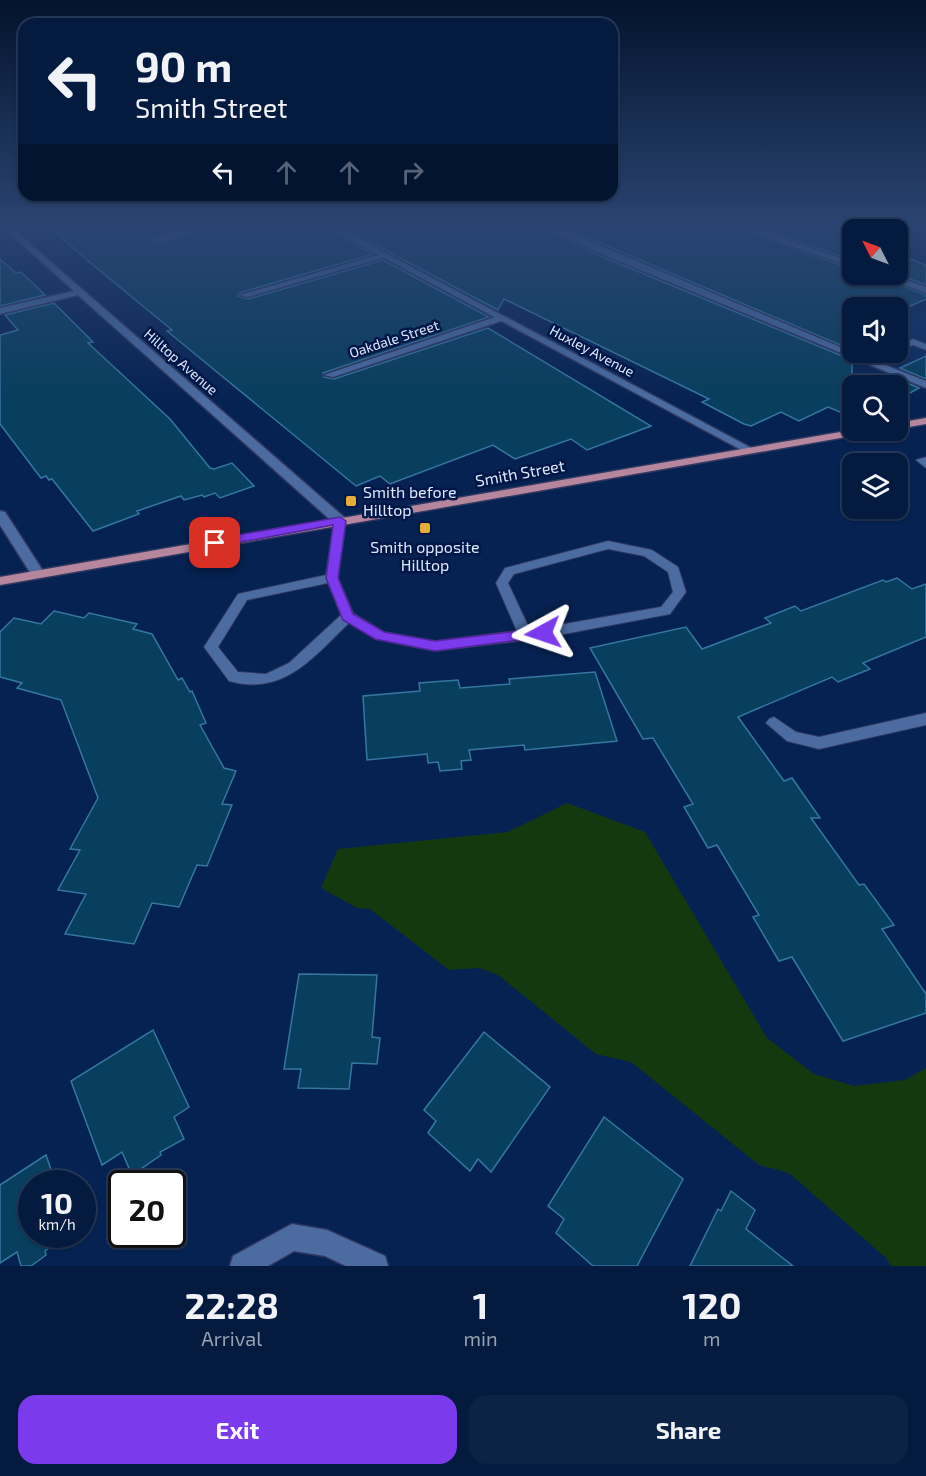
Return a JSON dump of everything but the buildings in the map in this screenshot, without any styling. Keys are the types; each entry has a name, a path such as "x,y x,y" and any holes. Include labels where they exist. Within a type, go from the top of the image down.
{"main road":[{"path":"908,424 926,421"},
{"name":"Smith Street","path":"0,581 842,435"}],"street":[{"name":"Hilltop Avenue","path":"70,283 340,521"},
{"path":"244,295 287,283"},
{"name":"Huxley Avenue","path":"436,283 751,451"},
{"path":"680,283 842,350"},
{"path":"908,284 926,290"},
{"path":"0,311 80,292"},
{"name":"Oakdale Street","path":"329,375 501,318"},
{"path":"874,363 926,385"},
{"path":"0,515 38,574"},
{"path":"243,1266 292,1237 327,1243 375,1266"}],"lane":[{"path":"908,344 913,342 926,347"},
{"path":"926,460 921,460 926,465"},
{"path":"340,521 332,578 348,616 380,636 435,646 525,634 665,611 680,592 674,570 648,553 608,545 509,571 502,583 525,634"},
{"path":"332,578 243,597 211,646 234,677 268,679 294,667 348,616"},
{"path":"774,723 792,737 819,743 926,719"}],"shaded area":[{"path":"926,311 926,382 878,363 908,363 908,314"}],"green space":[{"path":"567,803 645,832 767,1038 814,1074 854,1086 905,1080 926,1068 926,1266 891,1266 886,1258 789,1173 759,1165 631,1062 596,1054 498,975 479,968 449,970 370,909 357,908 321,888 338,849 508,832"}],"place":[{"name":"Smith before Hilltop","path":"351,501"},
{"name":"Smith opposite Hilltop","path":"425,528"}],"route":[{"path":"215,543 340,521 332,578 348,616 380,636 435,646 543,633"}]}
